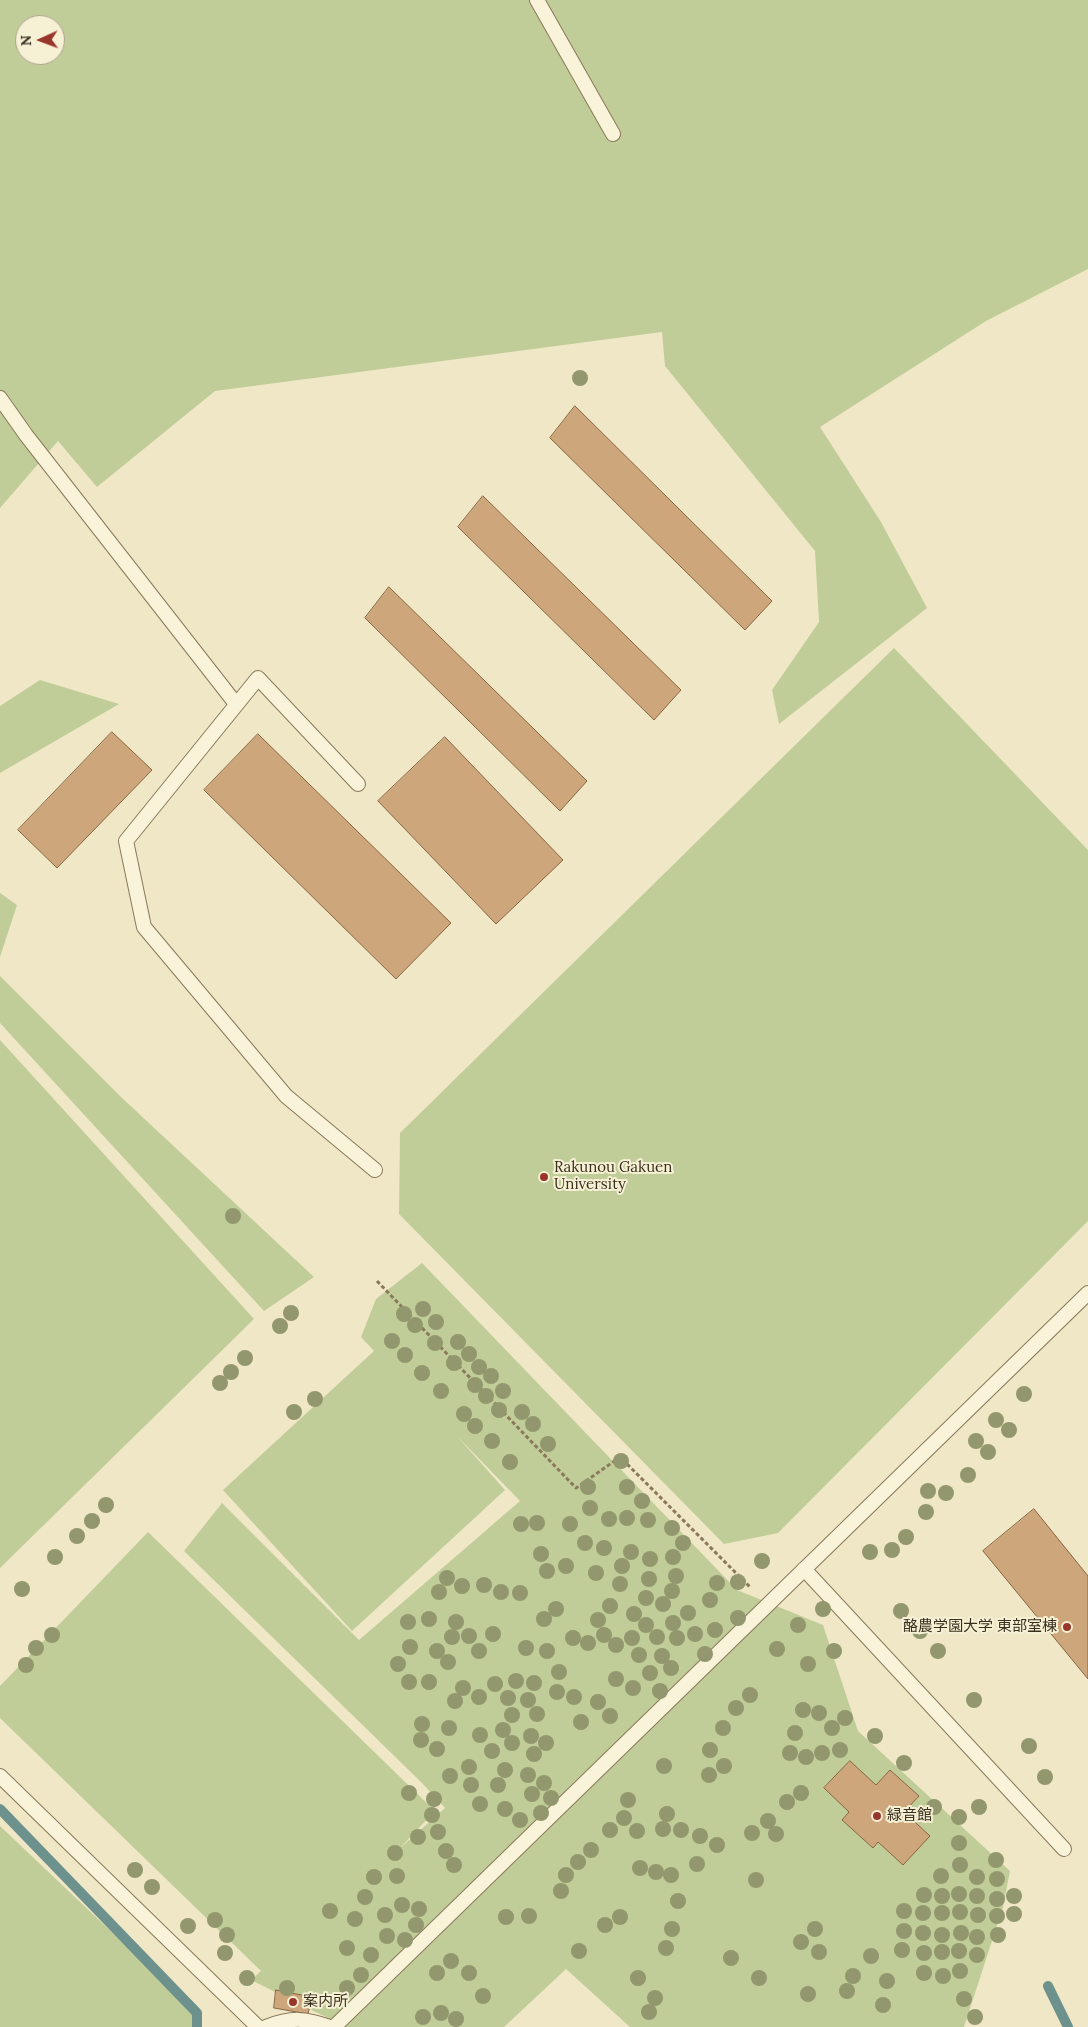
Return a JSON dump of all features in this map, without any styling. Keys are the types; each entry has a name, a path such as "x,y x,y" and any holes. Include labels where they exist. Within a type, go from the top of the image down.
{"lane":[{"path":"537,0 613,134"},
{"path":"0,398 26,435 236,704"},
{"path":"358,784 258,678 126,841 144,927 286,1096 375,1170"},
{"path":"334,2027 1088,1293"},
{"path":"804,1569 1064,1849"},
{"path":"0,1776 258,2027"},
{"path":"266,2027 284,2020 309,2020 330,2027"}],"path":[{"path":"377,1281 576,1488 620,1457 768,1605"}],"green space":[{"path":"0,0 1088,0 1088,269 986,321 820,427 881,522 927,608 779,724 772,690 819,622 815,551 665,366 662,332 215,391 97,487 58,441 0,508"},
{"path":"894,648 1088,850 1088,1221 778,1533 724,1544 399,1214 400,1133"},
{"path":"40,680 119,704 0,773 0,706"},
{"path":"0,893 17,905 0,957"},
{"path":"0,976 121,1097 314,1277 264,1311 0,1023"},
{"path":"0,1040 254,1319 0,1568"},
{"path":"422,1263 737,1590 823,1625 858,1731 1010,1871 1003,1907 964,2027 630,2027 566,1969 504,2027 346,2027 251,1980 261,1971 0,1718 0,1686 148,1532 435,1811 399,1849 445,1808 421,1782 184,1551 222,1503 359,1640 520,1501 456,1435 505,1490 352,1631 223,1490 374,1351 361,1337 376,1299"},
{"path":"0,1826 197,2013 196,2027 0,2027"}],"building":[{"path":"575,406 772,601 745,630 550,438"},
{"path":"483,496 681,690 654,720 458,527"},
{"path":"389,587 587,781 560,811 365,618"},
{"path":"112,732 152,770 57,868 18,830"},
{"path":"258,734 451,923 396,979 204,790"},
{"path":"445,737 563,860 496,924 378,801"},
{"name":"酪農学園大学 東部室棟","path":"1034,1509 1088,1576 1088,1679 983,1551"},
{"name":"緑音館","path":"850,1761 876,1785 890,1770 919,1796 904,1812 930,1836 903,1865 878,1842 873,1848 842,1820 849,1812 824,1788"},
{"name":"案内所","path":"276,1990 312,1997 308,2014 274,2008"}],"waterway":[{"path":"0,1809 197,2013 197,2027"},
{"path":"1048,1986 1068,2027"}],"place":[{"name":"Rakunou Gakuen University","path":"544,1177"},
{"name":"酪農学園大学 東部室棟","path":"1067,1627"},
{"name":"緑音館","path":"877,1816"},
{"name":"案内所","path":"293,2002"}]}
